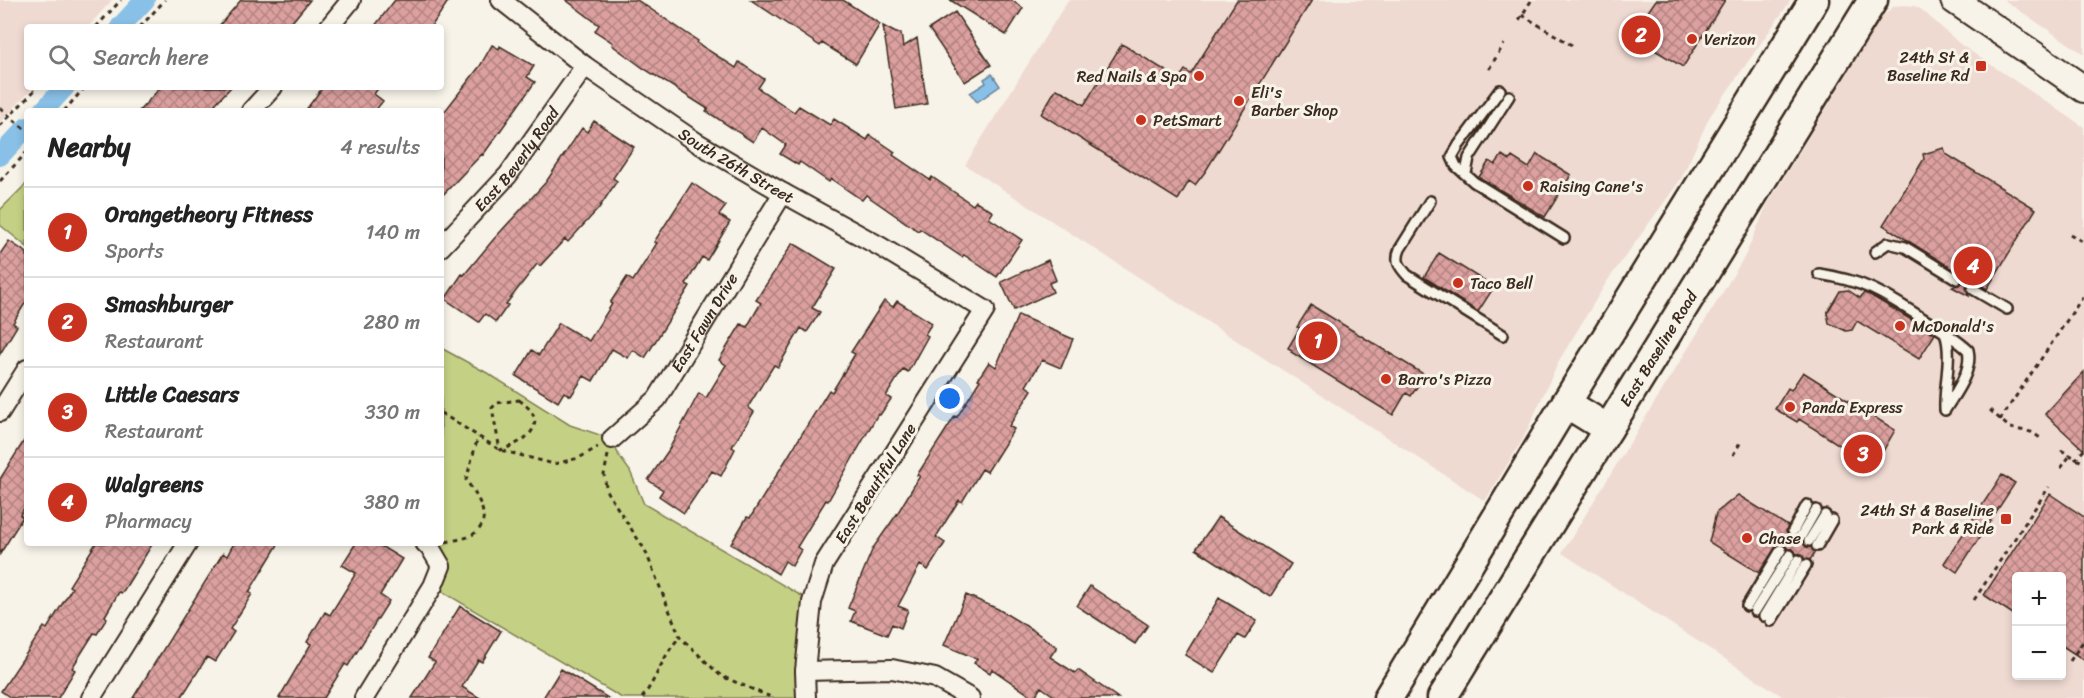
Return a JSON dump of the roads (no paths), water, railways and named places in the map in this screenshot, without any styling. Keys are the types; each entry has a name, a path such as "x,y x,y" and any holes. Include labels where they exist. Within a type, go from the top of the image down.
{"main road":[{"path":"1388,698 1814,0"},
{"name":"East Baseline Road","path":"1442,698 1873,0"},
{"path":"1954,0 2084,89"},
{"path":"1566,404 1608,429"}],"street":[{"path":"331,24 351,0"},
{"name":"South 26th Street","path":"501,0 585,66 696,142 783,194 882,248 985,310"},
{"name":"East Beverly Road","path":"444,244 508,175 585,66"},
{"path":"254,108 270,90"},
{"name":"East Fawn Drive","path":"612,439 657,399 783,194"},
{"name":"East Beautiful Lane","path":"806,698 805,671 812,602 824,564 985,310"},
{"path":"0,412 24,374"},
{"path":"91,698 186,546"},
{"path":"364,698 433,585 441,566 428,546"},
{"path":"805,671 892,669 935,678 970,698"}],"lane":[{"path":"1500,90 1459,145 1452,157 1455,166 1490,192 1564,238"},
{"path":"1466,173 1469,158 1509,96"},
{"path":"1430,201 1400,249 1397,256 1398,264 1407,275 1503,335"},
{"path":"1875,252 1888,243 1905,248 1957,279"},
{"path":"1819,274 1844,278 1877,289 1945,332 1960,342 1968,350 1968,367 1945,410 1944,389 1949,344 1945,332"},
{"path":"1973,289 2007,309"},
{"path":"1820,513 1805,539 1820,513"},
{"path":"1794,557 1759,614 1794,557"}],"water":[{"path":"992,74 1000,86 977,102 970,93 986,83 984,79"}],"waterway":[{"path":"123,24 145,0"},
{"path":"46,108 62,90"},
{"path":"0,156 24,130"}],"place":[{"name":"Smashburger","path":"1641,35"},
{"name":"Verizon","path":"1692,39"},
{"name":"24th St & Baseline Rd","path":"1981,66"},
{"name":"Red Nails & Spa","path":"1199,76"},
{"name":"Eli's Barber Shop","path":"1239,101"},
{"name":"PetSmart","path":"1141,120"},
{"name":"Raising Cane's","path":"1528,186"},
{"name":"Walgreens","path":"1973,266"},
{"name":"Taco Bell","path":"1458,283"},
{"name":"McDonald's","path":"1900,326"},
{"name":"Orangetheory Fitness","path":"1318,341"},
{"name":"Barro's Pizza","path":"1386,379"},
{"name":"Panda Express","path":"1790,407"},
{"name":"Little Caesars","path":"1863,454"},
{"name":"24th St & Baseline Park & Ride","path":"2006,519"},
{"name":"Chase","path":"1747,538"}]}
